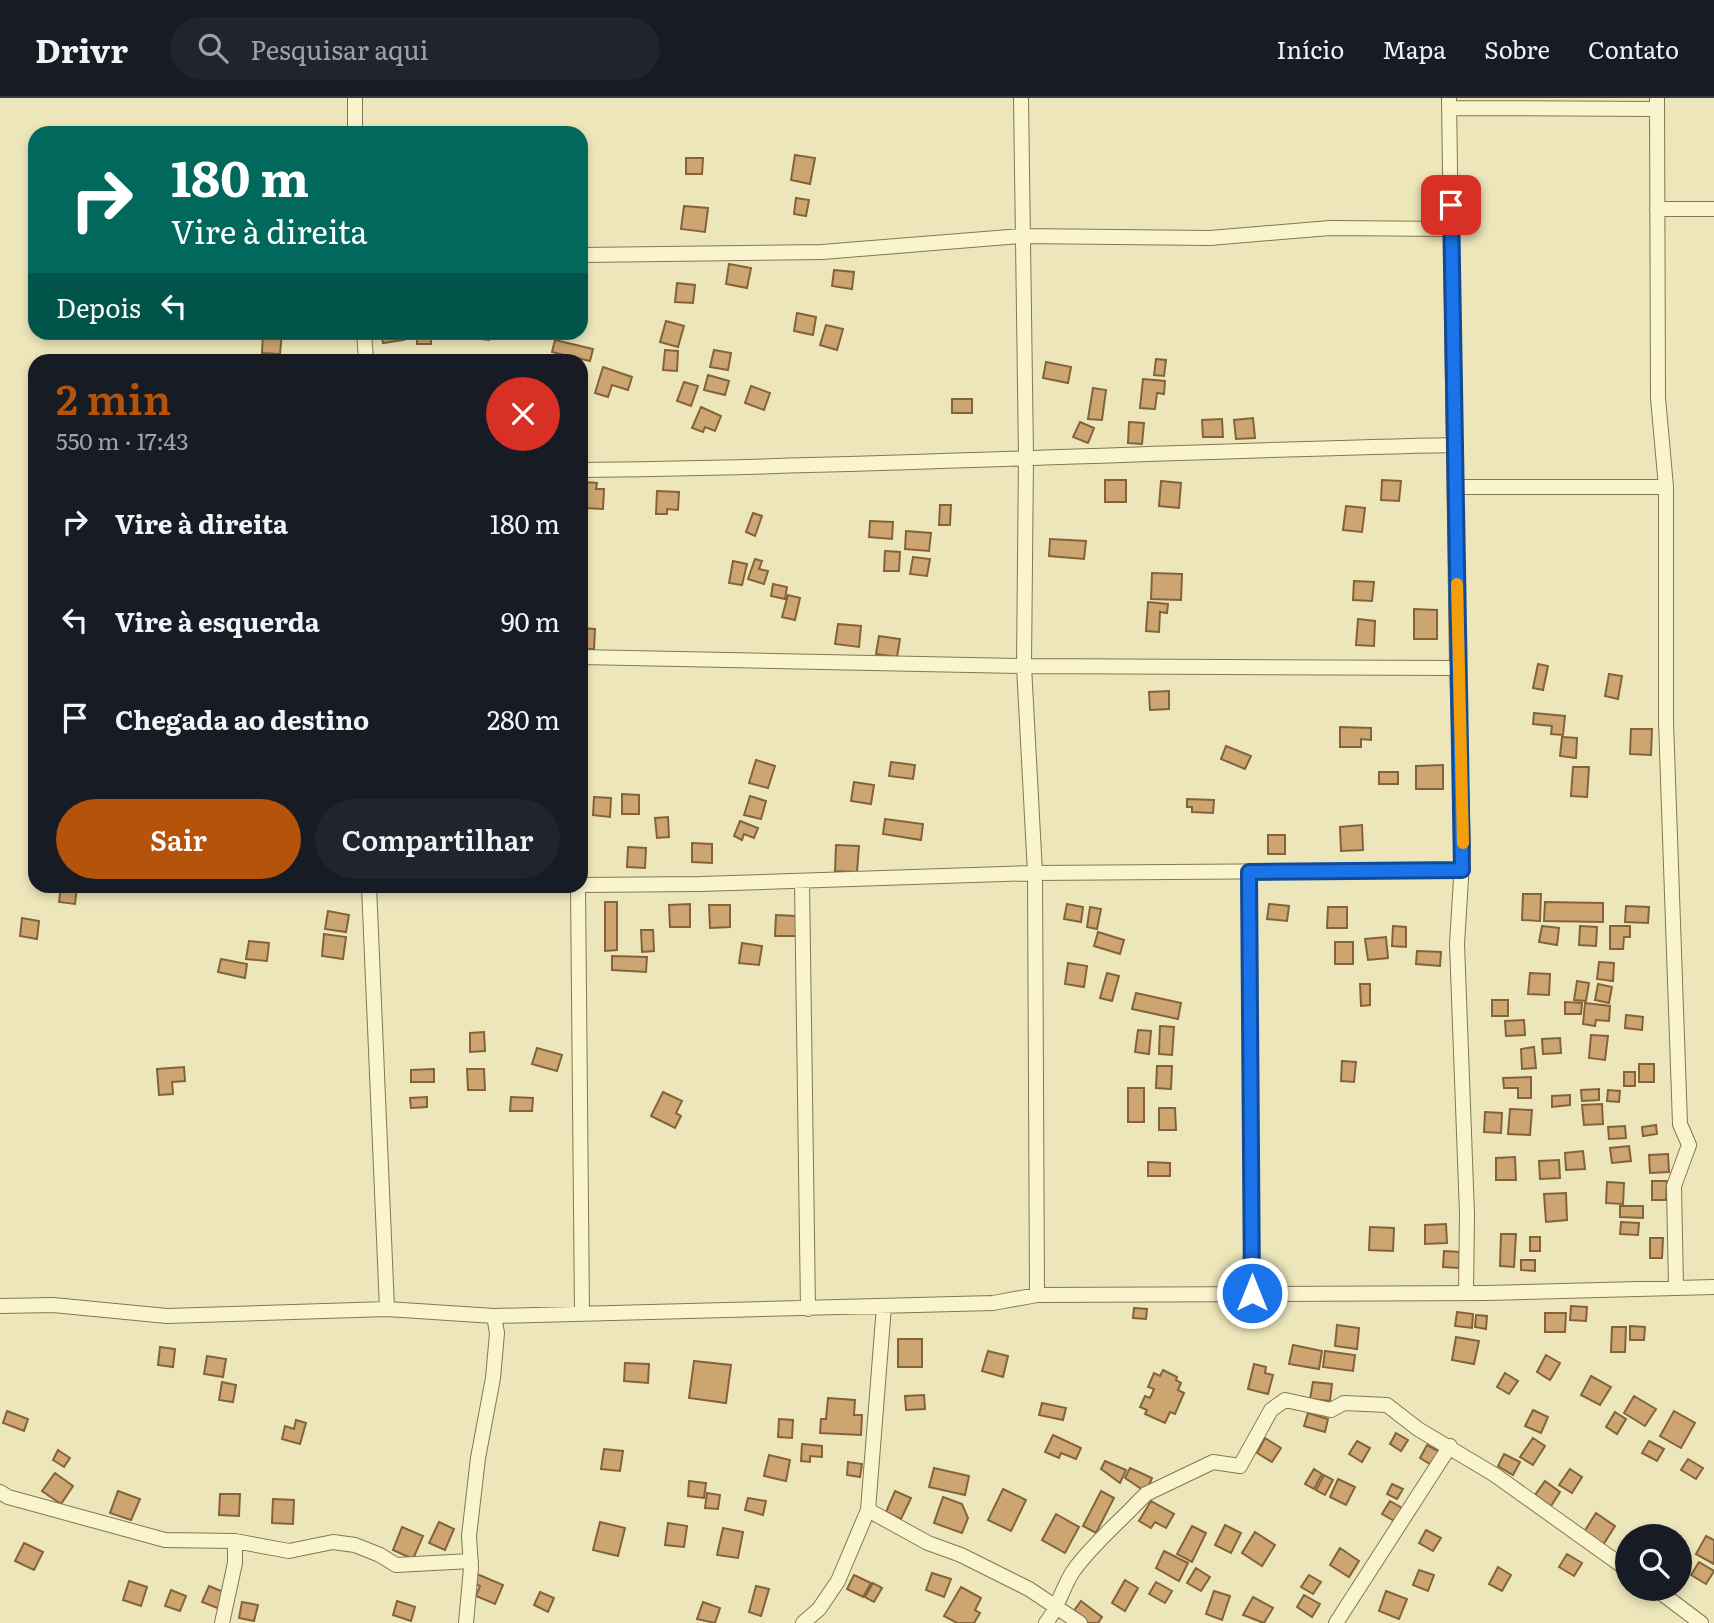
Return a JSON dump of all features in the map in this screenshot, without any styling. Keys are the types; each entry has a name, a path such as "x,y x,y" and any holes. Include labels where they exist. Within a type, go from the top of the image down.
{"street":[{"path":"355,98 355,126"},
{"path":"1021,98 1026,456 1024,666 1035,873 1037,1295"},
{"path":"1466,1293 1467,1190 1457,944 1462,870 1449,103 1657,103 1658,398 1665,487 1666,722 1680,1124 1689,1145 1674,1185 1676,1286"},
{"path":"1657,209 1714,209"},
{"path":"588,255 822,252 1022,236 1210,238 1330,228 1451,229"},
{"path":"588,470 712,469 1026,456 1455,445"},
{"path":"1456,487 1665,487"},
{"path":"588,657 1024,666 1457,668"},
{"path":"588,885 1035,873 1462,870"},
{"path":"1249,872 1252,1293"},
{"path":"802,881 808,1309"},
{"path":"369,893 387,1309"},
{"path":"580,893 582,1314"},
{"path":"0,1306 53,1306 167,1316 387,1309 494,1316 993,1303 1037,1295 1466,1293 1714,1287"},
{"path":"803,1623 819,1609 838,1581 868,1510 884,1306"},
{"path":"466,1623 471,1561 468,1536 478,1458 494,1378 497,1333 494,1316"},
{"path":"1046,1623 1057,1609 1071,1574 1146,1494 1213,1462 1240,1465 1272,1410 1285,1400 1331,1410 1344,1403 1387,1405 1418,1429 1450,1446 1615,1561"},
{"path":"1336,1623 1450,1446"},
{"path":"0,1492 8,1497 165,1540 235,1541 289,1551 333,1542 355,1545 396,1565 471,1561"},
{"path":"868,1510 928,1543 1029,1589 1080,1623"},
{"path":"222,1623 235,1563 235,1541"},
{"path":"1672,1601 1701,1623"}],"building":[{"path":"795,155 815,158 810,184 791,180"},
{"path":"686,158 703,158 702,174 686,174"},
{"path":"796,198 809,200 806,216 794,214"},
{"path":"684,206 708,208 705,232 681,229"},
{"path":"729,264 751,268 747,288 726,284"},
{"path":"834,270 854,272 852,289 832,286"},
{"path":"677,283 695,285 693,303 675,302"},
{"path":"797,313 816,317 813,335 794,331"},
{"path":"666,321 684,326 678,347 660,342"},
{"path":"826,325 843,329 837,350 820,345"},
{"path":"263,340 281,340 280,354 262,353"},
{"path":"382,340 404,340 383,343"},
{"path":"417,340 431,340 431,344 417,344"},
{"path":"555,340 593,349 590,361 588,354 552,352"},
{"path":"665,350 678,351 677,371 663,370"},
{"path":"714,350 731,353 728,370 710,367"},
{"path":"1156,359 1166,360 1164,376 1154,375"},
{"path":"1046,362 1071,367 1068,383 1043,378"},
{"path":"603,367 632,377 628,390 612,385 608,397 595,393"},
{"path":"708,375 729,381 725,395 704,390"},
{"path":"1143,379 1165,381 1164,394 1157,393 1155,409 1140,408"},
{"path":"684,382 698,386 691,406 677,401"},
{"path":"751,386 770,393 764,410 745,403"},
{"path":"1093,388 1106,390 1102,420 1088,419"},
{"path":"952,399 972,399 972,413 952,413"},
{"path":"701,407 721,416 715,431 705,427 703,432 692,428"},
{"path":"1253,418 1255,438 1236,439 1234,420"},
{"path":"1222,419 1223,437 1203,437 1202,420"},
{"path":"1080,422 1094,428 1088,443 1073,437"},
{"path":"1129,422 1144,423 1142,444 1128,443"},
{"path":"1105,480 1126,480 1126,502 1105,502"},
{"path":"1382,480 1401,481 1399,501 1381,500"},
{"path":"1161,481 1181,483 1179,508 1159,506"},
{"path":"588,482 597,483 596,489 604,489 603,509 588,508"},
{"path":"657,491 679,492 678,510 667,509 667,514 656,514"},
{"path":"940,505 951,505 950,525 939,525"},
{"path":"1346,506 1365,508 1362,532 1343,530"},
{"path":"753,513 762,516 755,536 746,532"},
{"path":"870,521 893,522 892,539 869,537"},
{"path":"906,531 931,533 929,551 905,549"},
{"path":"1050,539 1086,541 1084,559 1049,556"},
{"path":"885,551 900,552 899,571 884,571"},
{"path":"913,557 930,559 927,576 910,574"},
{"path":"755,559 762,561 759,569 768,571 764,584 748,579"},
{"path":"733,561 747,564 742,585 729,583"},
{"path":"1152,573 1182,574 1181,600 1151,599"},
{"path":"1354,581 1374,582 1372,601 1353,600"},
{"path":"773,584 787,587 785,599 771,596"},
{"path":"788,595 800,598 795,620 782,617"},
{"path":"1148,602 1168,604 1167,613 1160,612 1159,632 1146,631"},
{"path":"1414,609 1437,610 1437,639 1414,639"},
{"path":"1358,619 1375,621 1374,646 1356,645"},
{"path":"838,624 861,626 859,647 835,644"},
{"path":"588,628 595,629 594,649 588,649"},
{"path":"879,636 900,639 897,657 876,654"},
{"path":"1538,664 1548,666 1543,690 1533,688"},
{"path":"1609,674 1622,676 1618,699 1605,696"},
{"path":"1169,691 1169,709 1150,710 1149,692"},
{"path":"1534,713 1565,716 1563,735 1551,734 1552,726 1533,724"},
{"path":"1340,727 1371,728 1371,740 1361,739 1361,747 1340,747"},
{"path":"1631,729 1652,729 1651,755 1630,754"},
{"path":"1562,737 1577,738 1576,758 1560,756"},
{"path":"1226,746 1251,756 1245,769 1221,759"},
{"path":"756,760 775,766 768,788 749,783"},
{"path":"891,762 915,765 913,779 889,776"},
{"path":"1443,765 1443,789 1416,789 1416,766"},
{"path":"1573,767 1589,767 1587,797 1571,796"},
{"path":"1379,772 1398,772 1398,784 1379,784"},
{"path":"854,782 874,785 871,804 851,801"},
{"path":"622,794 639,795 639,814 622,814"},
{"path":"750,796 766,801 761,819 744,815"},
{"path":"594,797 611,798 610,817 593,815"},
{"path":"1187,799 1214,800 1213,813 1192,812 1192,807 1187,807"},
{"path":"668,817 669,837 657,838 655,818"},
{"path":"885,819 923,824 921,840 883,834"},
{"path":"740,821 758,828 754,838 744,834 742,840 734,836"},
{"path":"1362,825 1363,850 1341,851 1340,827"},
{"path":"1268,835 1285,835 1285,854 1268,854"},
{"path":"692,843 712,844 712,863 692,862"},
{"path":"836,845 859,846 857,872 835,871"},
{"path":"628,847 646,848 645,868 627,867"},
{"path":"60,893 76,893 75,904 59,902"},
{"path":"1523,894 1541,894 1540,921 1522,920"},
{"path":"605,902 617,902 617,950 605,951"},
{"path":"1545,902 1603,903 1603,922 1544,921"},
{"path":"690,904 690,927 670,927 669,905"},
{"path":"1067,904 1083,907 1081,922 1064,919"},
{"path":"1269,904 1289,906 1287,921 1267,919"},
{"path":"709,905 730,905 730,927 710,928"},
{"path":"1626,906 1649,907 1648,923 1625,922"},
{"path":"1090,907 1101,909 1097,929 1087,927"},
{"path":"1328,907 1347,907 1347,928 1327,928"},
{"path":"328,911 349,915 346,932 325,929"},
{"path":"776,915 796,916 796,936 775,936"},
{"path":"22,918 39,921 37,939 20,936"},
{"path":"1393,926 1406,927 1406,947 1392,946"},
{"path":"1542,926 1559,928 1557,945 1539,942"},
{"path":"1580,926 1597,927 1596,946 1579,945"},
{"path":"1610,926 1630,926 1630,937 1624,937 1623,949 1610,949"},
{"path":"641,930 653,930 654,951 642,952"},
{"path":"1098,932 1124,940 1120,954 1094,946"},
{"path":"324,934 346,937 343,959 322,956"},
{"path":"1386,937 1388,958 1368,960 1365,939"},
{"path":"249,941 269,943 267,961 246,959"},
{"path":"1335,942 1353,942 1353,964 1335,964"},
{"path":"742,943 762,946 759,965 739,963"},
{"path":"1417,951 1441,952 1440,966 1416,964"},
{"path":"612,956 647,957 646,972 612,970"},
{"path":"221,959 247,964 245,978 218,972"},
{"path":"1599,962 1614,963 1613,981 1597,979"},
{"path":"1068,963 1087,966 1084,987 1065,984"},
{"path":"1107,973 1119,976 1112,1001 1100,998"},
{"path":"1530,973 1550,974 1549,995 1528,994"},
{"path":"1577,981 1589,983 1586,1001 1574,1000"},
{"path":"1360,984 1370,984 1370,1005 1361,1006"},
{"path":"1598,984 1612,987 1609,1003 1595,1000"},
{"path":"1136,993 1181,1003 1178,1019 1132,1009"},
{"path":"1492,1000 1508,1000 1508,1016 1492,1016"},
{"path":"1565,1002 1582,1003 1581,1014 1565,1014"},
{"path":"1585,1003 1610,1006 1609,1021 1596,1020 1595,1026 1583,1024"},
{"path":"1626,1015 1643,1017 1642,1030 1625,1028"},
{"path":"1524,1020 1525,1035 1506,1036 1505,1021"},
{"path":"1160,1026 1174,1027 1172,1055 1159,1054"},
{"path":"1138,1030 1151,1031 1149,1054 1135,1052"},
{"path":"484,1032 485,1051 470,1052 470,1033"},
{"path":"1591,1035 1608,1036 1605,1060 1589,1058"},
{"path":"1560,1038 1561,1053 1543,1054 1542,1039"},
{"path":"1534,1047 1536,1068 1522,1069 1521,1049"},
{"path":"537,1048 562,1055 557,1071 532,1064"},
{"path":"1342,1061 1356,1062 1354,1082 1341,1081"},
{"path":"1639,1064 1654,1064 1654,1082 1639,1082"},
{"path":"1157,1066 1172,1066 1171,1089 1156,1088"},
{"path":"184,1067 185,1081 172,1082 173,1094 159,1095 157,1069"},
{"path":"434,1069 434,1082 411,1082 411,1070"},
{"path":"467,1069 484,1069 485,1090 468,1090"},
{"path":"1624,1072 1635,1072 1635,1086 1624,1086"},
{"path":"1531,1077 1531,1098 1518,1098 1518,1088 1504,1088 1503,1078"},
{"path":"1128,1088 1144,1088 1144,1122 1128,1122"},
{"path":"1599,1089 1599,1100 1582,1101 1581,1090"},
{"path":"1608,1090 1620,1091 1619,1102 1607,1101"},
{"path":"663,1092 682,1101 676,1113 681,1116 675,1128 651,1116"},
{"path":"1570,1095 1570,1105 1552,1107 1552,1096"},
{"path":"427,1097 427,1107 411,1108 410,1098"},
{"path":"511,1097 533,1098 532,1111 510,1111"},
{"path":"1602,1104 1603,1124 1584,1125 1582,1105"},
{"path":"1159,1108 1175,1108 1176,1130 1159,1130"},
{"path":"1510,1109 1532,1110 1530,1135 1508,1134"},
{"path":"1485,1112 1502,1113 1501,1133 1484,1132"},
{"path":"1656,1125 1657,1134 1643,1136 1642,1127"},
{"path":"1625,1126 1626,1138 1609,1139 1608,1127"},
{"path":"1629,1146 1631,1161 1612,1163 1610,1148"},
{"path":"1583,1151 1585,1169 1566,1170 1565,1153"},
{"path":"1668,1154 1669,1172 1650,1173 1649,1155"},
{"path":"1515,1157 1516,1180 1496,1180 1496,1158"},
{"path":"1559,1160 1560,1178 1540,1179 1539,1161"},
{"path":"1148,1162 1170,1163 1170,1176 1148,1176"},
{"path":"1652,1181 1667,1181 1666,1200 1652,1200"},
{"path":"1607,1182 1624,1183 1623,1204 1606,1203"},
{"path":"1566,1193 1567,1220 1546,1222 1544,1194"},
{"path":"1620,1206 1643,1206 1643,1218 1620,1217"},
{"path":"1621,1222 1639,1223 1638,1235 1620,1234"},
{"path":"1446,1224 1447,1243 1425,1244 1425,1225"},
{"path":"1370,1227 1394,1228 1393,1251 1369,1250"},
{"path":"1501,1234 1516,1234 1514,1267 1500,1266"},
{"path":"1530,1237 1540,1237 1540,1251 1530,1251"},
{"path":"1650,1238 1663,1238 1662,1258 1650,1258"},
{"path":"1444,1251 1460,1252 1459,1268 1443,1267"},
{"path":"1521,1260 1535,1260 1535,1271 1521,1270"},
{"path":"1571,1306 1587,1307 1586,1321 1570,1320"},
{"path":"1134,1308 1147,1309 1146,1319 1133,1318"},
{"path":"1457,1312 1473,1314 1472,1328 1455,1326"},
{"path":"1545,1313 1566,1313 1565,1332 1545,1332"},
{"path":"1476,1315 1487,1316 1486,1329 1475,1327"},
{"path":"1337,1325 1359,1328 1357,1349 1335,1346"},
{"path":"1630,1326 1645,1327 1644,1340 1630,1340"},
{"path":"1612,1327 1626,1327 1625,1352 1611,1352"},
{"path":"1456,1337 1479,1341 1474,1364 1452,1360"},
{"path":"898,1339 922,1339 922,1367 898,1367"},
{"path":"1293,1345 1322,1351 1319,1369 1289,1364"},
{"path":"160,1347 175,1349 173,1367 158,1365"},
{"path":"988,1351 1008,1356 1003,1377 982,1371"},
{"path":"1325,1351 1355,1355 1353,1371 1323,1367"},
{"path":"1546,1355 1560,1363 1550,1380 1537,1372"},
{"path":"207,1356 226,1359 223,1377 204,1374"},
{"path":"694,1361 731,1365 726,1403 689,1398"},
{"path":"625,1363 649,1364 648,1383 624,1381"},
{"path":"1254,1364 1266,1367 1265,1373 1273,1375 1268,1394 1248,1389"},
{"path":"1163,1370 1177,1377 1176,1380 1181,1383 1178,1390 1184,1393 1175,1414 1170,1412 1165,1423 1145,1414 1147,1410 1140,1407 1145,1396 1150,1398 1154,1389 1148,1387 1154,1373 1160,1376"},
{"path":"1505,1373 1518,1381 1509,1394 1497,1387"},
{"path":"1591,1376 1611,1387 1600,1405 1581,1395"},
{"path":"222,1382 236,1385 233,1402 219,1400"},
{"path":"1313,1382 1332,1384 1330,1401 1310,1399"},
{"path":"924,1395 925,1409 906,1410 905,1396"},
{"path":"1634,1396 1656,1409 1645,1426 1624,1413"},
{"path":"828,1398 855,1400 854,1415 862,1415 861,1435 820,1433 821,1419 826,1419"},
{"path":"1042,1403 1066,1408 1063,1420 1039,1415"},
{"path":"1533,1410 1548,1417 1541,1433 1525,1426"},
{"path":"7,1411 28,1419 24,1431 3,1423"},
{"path":"1674,1411 1695,1423 1681,1448 1660,1436"},
{"path":"1615,1412 1626,1419 1617,1434 1606,1427"},
{"path":"1308,1413 1328,1419 1325,1432 1304,1426"},
{"path":"779,1419 793,1420 792,1438 778,1437"},
{"path":"296,1420 306,1423 300,1444 282,1439 285,1426 294,1429"},
{"path":"1396,1433 1408,1440 1401,1451 1390,1444"},
{"path":"1053,1435 1081,1448 1076,1459 1061,1453 1059,1458 1045,1452"},
{"path":"1265,1438 1281,1448 1272,1462 1257,1453"},
{"path":"1533,1438 1545,1446 1533,1465 1520,1457"},
{"path":"1357,1441 1370,1448 1362,1462 1349,1454"},
{"path":"1649,1441 1664,1449 1657,1461 1642,1453"},
{"path":"802,1444 822,1446 822,1457 810,1456 810,1462 801,1461"},
{"path":"1427,1445 1440,1452 1433,1466 1420,1458"},
{"path":"604,1449 623,1451 620,1471 601,1469"},
{"path":"58,1450 70,1458 64,1467 53,1460"},
{"path":"1504,1454 1520,1462 1513,1475 1498,1466"},
{"path":"769,1455 790,1460 786,1481 764,1476"},
{"path":"1688,1459 1703,1468 1696,1479 1681,1470"},
{"path":"1105,1461 1126,1470 1120,1483 1101,1469"},
{"path":"848,1462 862,1464 860,1477 847,1475"},
{"path":"934,1468 969,1476 965,1495 929,1487"},
{"path":"1130,1468 1152,1478 1146,1492 1125,1478"},
{"path":"1314,1469 1322,1474 1314,1489 1305,1484"},
{"path":"1570,1469 1582,1477 1572,1493 1559,1485"},
{"path":"55,1473 73,1486 61,1504 42,1491"},
{"path":"1324,1475 1333,1480 1325,1495 1316,1490"},
{"path":"1338,1479 1355,1487 1346,1505 1330,1497"},
{"path":"689,1481 706,1483 704,1498 688,1496"},
{"path":"1545,1481 1560,1492 1551,1506 1535,1495"},
{"path":"1392,1484 1403,1489 1397,1499 1387,1494"},
{"path":"1003,1489 1026,1500 1011,1531 988,1520"},
{"path":"118,1491 140,1499 131,1520 110,1513"},
{"path":"895,1491 911,1498 901,1519 886,1512"},
{"path":"1101,1491 1114,1498 1096,1533 1083,1526"},
{"path":"707,1493 720,1495 718,1509 705,1508"},
{"path":"220,1494 240,1494 239,1516 219,1515"},
{"path":"943,1497 962,1504 968,1518 962,1533 934,1523"},
{"path":"748,1498 766,1501 763,1515 745,1510"},
{"path":"273,1499 294,1500 293,1524 272,1523"},
{"path":"1151,1501 1174,1514 1166,1528 1155,1522 1151,1528 1139,1521"},
{"path":"1390,1501 1404,1509 1396,1522 1382,1514"},
{"path":"1596,1513 1615,1526 1603,1545 1584,1532"},
{"path":"1056,1514 1079,1527 1065,1553 1042,1540"},
{"path":"439,1522 454,1529 445,1550 429,1543"},
{"path":"600,1522 625,1528 618,1556 593,1550"},
{"path":"668,1523 687,1526 684,1547 665,1545"},
{"path":"1225,1525 1241,1533 1231,1553 1215,1545"},
{"path":"1192,1526 1206,1533 1192,1562 1177,1554"},
{"path":"402,1527 423,1536 413,1559 393,1550"},
{"path":"723,1528 743,1532 738,1558 717,1555"},
{"path":"1426,1530 1441,1538 1433,1551 1419,1543"},
{"path":"1255,1532 1275,1545 1262,1566 1242,1553"},
{"path":"1706,1536 1714,1540 1714,1564 1696,1554"},
{"path":"24,1543 43,1552 34,1570 15,1561"},
{"path":"1340,1548 1359,1561 1349,1577 1330,1565"},
{"path":"1164,1551 1188,1563 1179,1581 1156,1568"},
{"path":"1567,1554 1582,1563 1574,1576 1559,1567"},
{"path":"1699,1562 1714,1571 1706,1584 1692,1573"},
{"path":"1498,1567 1511,1575 1502,1591 1489,1584"},
{"path":"1196,1568 1210,1577 1201,1591 1187,1583"},
{"path":"1419,1570 1434,1575 1428,1591 1413,1585"},
{"path":"932,1573 951,1579 944,1597 926,1590"},
{"path":"477,1574 503,1585 495,1604 476,1596 480,1586 473,1583"},
{"path":"854,1575 871,1583 863,1597 847,1589"},
{"path":"1309,1575 1321,1582 1313,1594 1301,1587"},
{"path":"1125,1580 1138,1588 1125,1611 1112,1603"},
{"path":"129,1581 147,1587 141,1606 123,1600"},
{"path":"1156,1582 1172,1591 1165,1603 1149,1594"},
{"path":"873,1583 882,1588 874,1602 865,1597"},
{"path":"209,1586 226,1593 220,1609 202,1602"},
{"path":"756,1586 769,1589 761,1616 749,1612"},
{"path":"961,1587 981,1598 975,1610 980,1613 974,1623 957,1623 944,1616"},
{"path":"171,1590 186,1596 180,1611 165,1606"},
{"path":"1214,1591 1230,1596 1222,1620 1206,1614"},
{"path":"1386,1591 1407,1599 1399,1619 1379,1611"},
{"path":"540,1592 554,1598 548,1612 534,1605"},
{"path":"1304,1595 1320,1604 1312,1617 1297,1607"},
{"path":"1253,1597 1273,1608 1264,1623 1243,1615"},
{"path":"397,1601 415,1607 411,1621 393,1615"},
{"path":"1081,1601 1102,1617 1098,1623 1089,1623 1073,1612"},
{"path":"242,1602 258,1605 254,1621 239,1618"},
{"path":"703,1602 720,1608 715,1623 697,1619"}],"slow traffic":[{"path":"1457,584 1463,843"}],"route":[{"path":"1252,1293 1249,872 1462,870 1451,205"}]}
